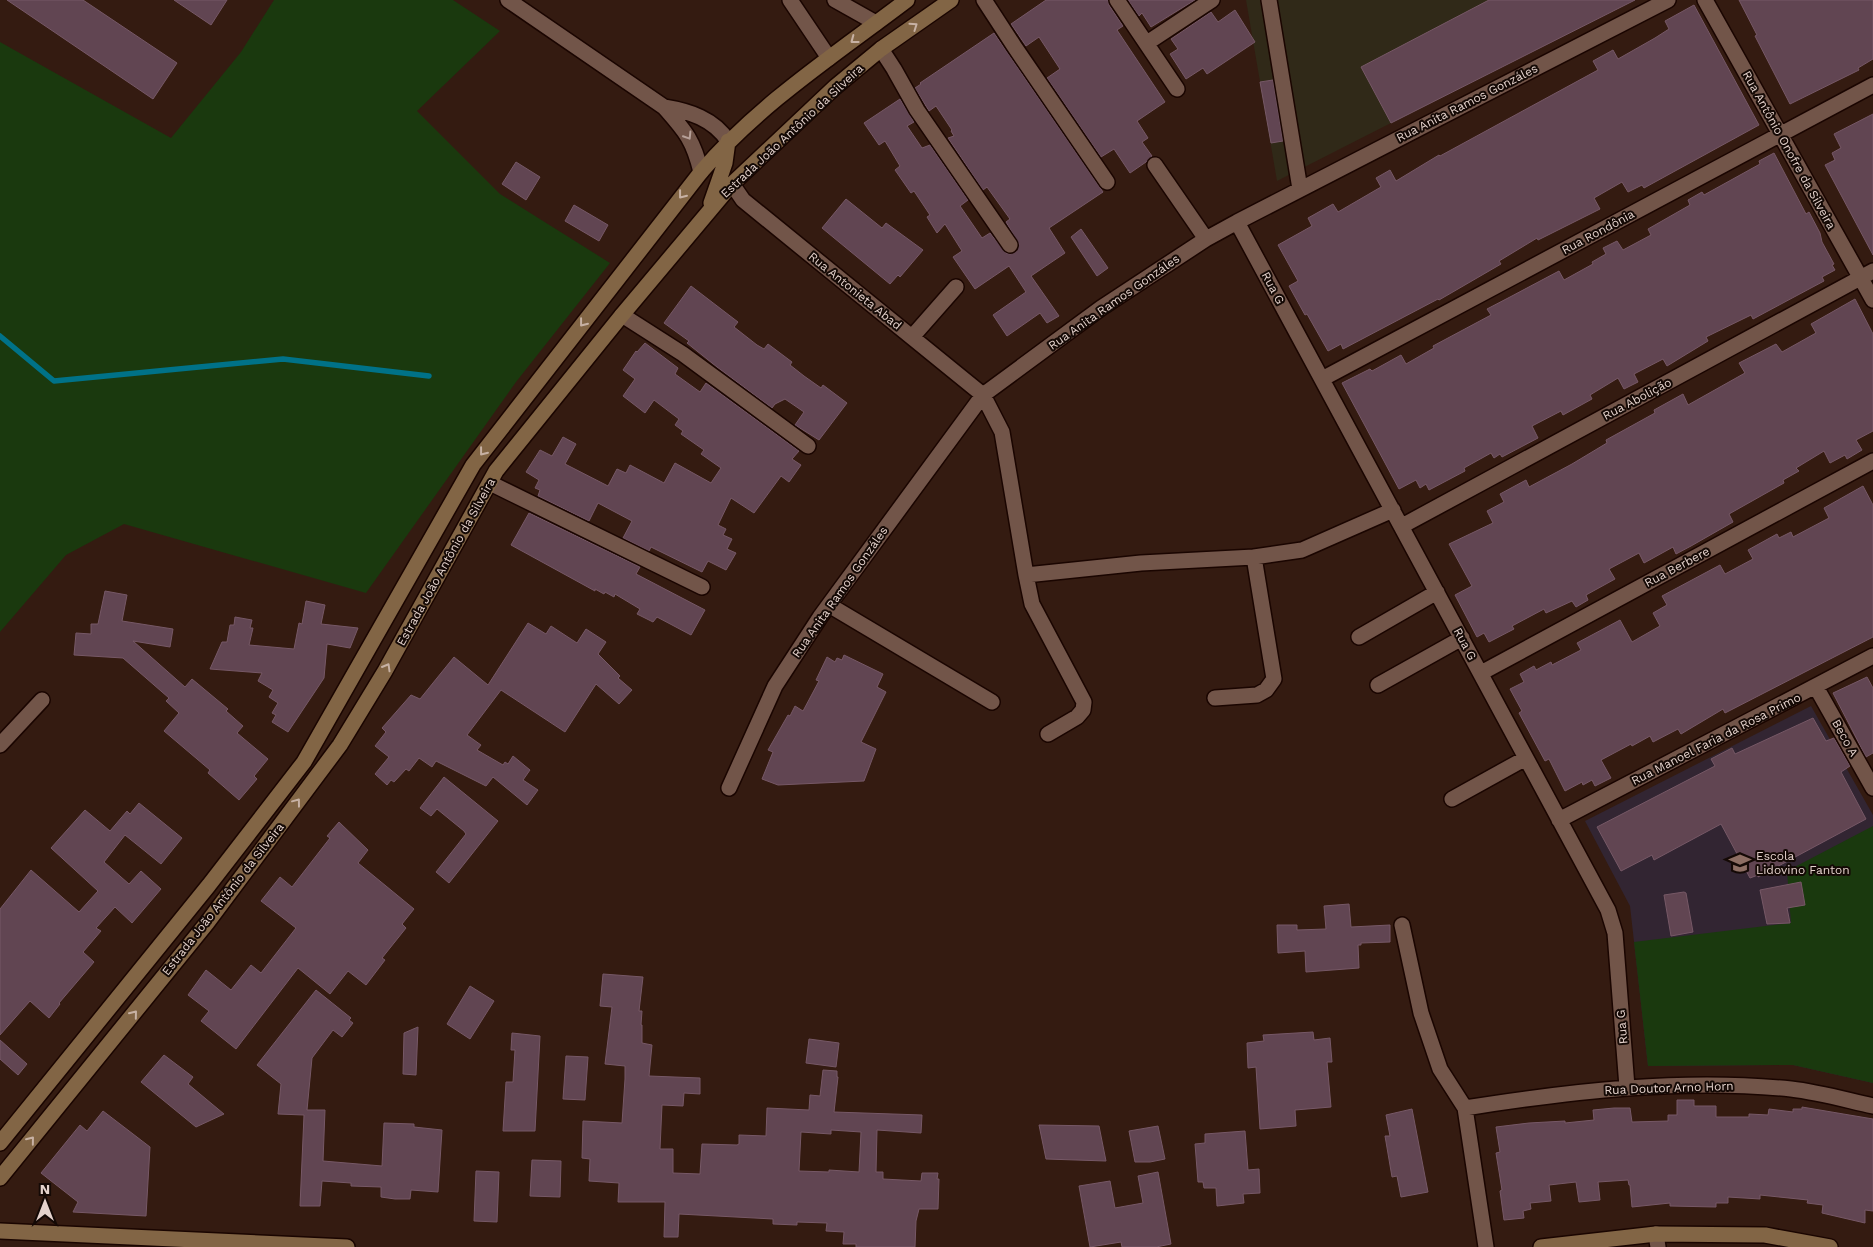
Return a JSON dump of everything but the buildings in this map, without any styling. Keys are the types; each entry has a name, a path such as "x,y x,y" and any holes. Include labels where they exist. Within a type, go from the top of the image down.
{"main road":[{"name":"Estrada João Antônio da Silveira","path":"0,1144 209,886 304,762 473,465 701,172 728,141 751,119 907,0"},
{"name":"Estrada João Antônio da Silveira","path":"0,1178 207,923 340,745 390,663 496,472 622,315 732,184 835,87 881,49 952,0"},
{"path":"707,214 725,163 728,141"},
{"path":"0,1231 347,1247"},
{"path":"1541,1247 1765,1235 1830,1247"}],"street":[{"path":"508,0 664,107 688,135 694,146 701,172"},
{"path":"790,0 829,58"},
{"path":"835,0 876,23"},
{"path":"984,0 1107,182"},
{"path":"1117,0 1177,89"},
{"path":"1147,43 1212,0"},
{"path":"1269,0 1300,189"},
{"name":"Rua Anita Ramos Gonzáles","path":"729,788 775,686 829,605 983,395 1101,308 1206,239 1668,0"},
{"name":"Rua Antônio Onofre da Silveira","path":"1704,0 1780,134 1867,274 1873,300"},
{"path":"881,49 917,110 1010,245"},
{"name":"Rua Rondônia","path":"1322,379 1873,85"},
{"path":"664,107 685,111 709,122 718,128 728,141"},
{"path":"1155,165 1206,239"},
{"name":"Rua Antonieta Abad","path":"732,184 743,200 983,395"},
{"name":"Rua G","path":"1237,222 1608,910 1615,933 1627,1087"},
{"name":"Rua Abolição","path":"1402,526 1867,274"},
{"path":"912,337 956,286"},
{"path":"622,315 683,354 808,446"},
{"path":"983,395 1002,432 1032,604 1084,702 1083,710 1076,717 1048,734"},
{"name":"Rua Berbere","path":"1481,673 1873,461"},
{"path":"490,483 702,587"},
{"path":"1026,575 1141,563 1254,557 1302,550 1393,510"},
{"path":"1215,698 1256,694 1266,690 1274,679 1254,557"},
{"path":"1358,637 1437,592"},
{"path":"829,605 992,702"},
{"path":"1378,685 1462,638"},
{"name":"Rua Manoel Faria da Rosa Primo","path":"1559,820 1873,656"},
{"name":"Beco A","path":"1816,687 1873,788"},
{"path":"0,745 42,700"},
{"path":"1452,799 1526,758"},
{"path":"1402,925 1421,1013 1440,1069 1465,1108 1486,1247"},
{"name":"Rua Doutor Arno Horn","path":"1465,1108 1627,1087 1718,1084 1792,1089 1873,1106"}],"shaded area":[{"path":"1246,0 1608,0 1613,10 1277,181"},
{"name":"Escola Lidovino Fanton","path":"1811,706 1873,815 1873,1083 1793,1065 1648,1066 1630,906 1585,821"}],"green space":[{"path":"274,0 453,0 500,31 417,111 500,194 610,263 516,382 366,593 124,524 66,555 0,632 0,42 171,138 241,52"},
{"path":"1873,826 1873,1083 1793,1065 1648,1066 1634,942 1791,923 1787,871"}],"waterway":[{"path":"0,336 54,381 283,359 429,376"}],"place":[{"name":"Escola Lidovino Fanton","path":"1740,863"}]}
